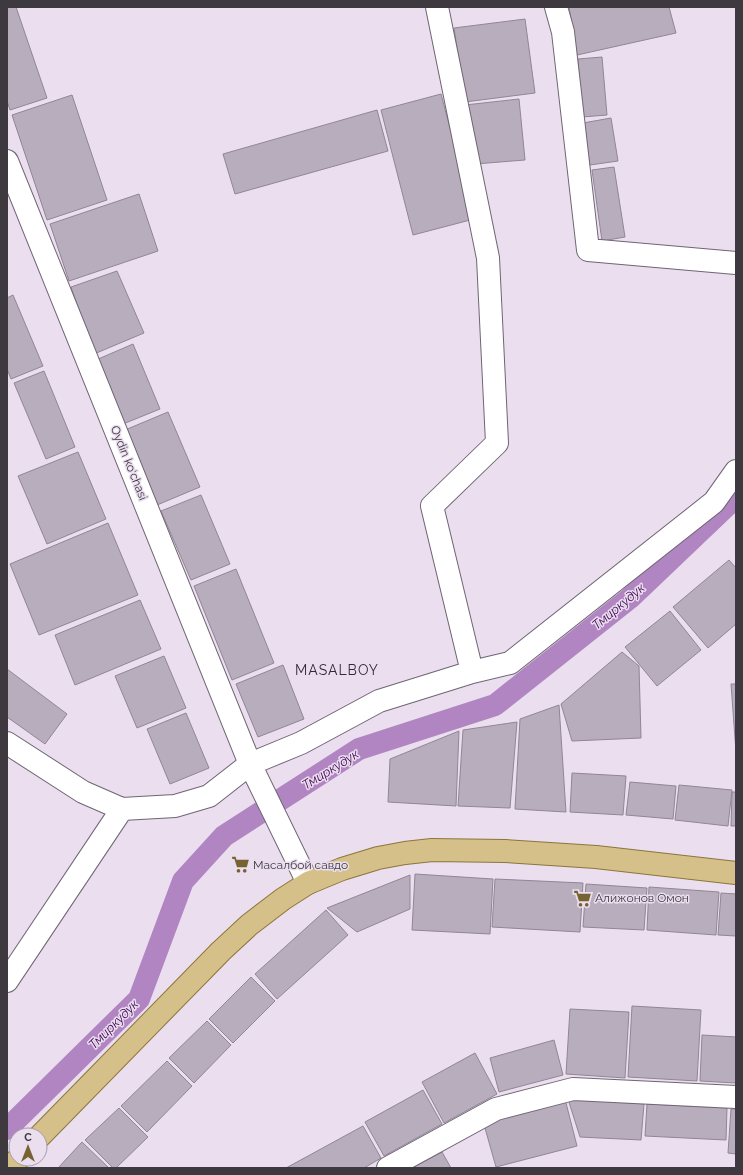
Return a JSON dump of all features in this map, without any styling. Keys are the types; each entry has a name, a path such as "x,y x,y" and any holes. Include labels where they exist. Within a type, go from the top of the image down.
{"main road":[{"path":"48,1128 221,951 250,925 283,899 308,883 342,869 378,858 432,850 505,851 596,857 736,873"}],"street":[{"path":"437,7 488,258 498,443 432,506 472,672"},
{"path":"556,7 564,32 588,250 736,263"},
{"name":"Oydin ko‘chasi","path":"7,162 250,764 308,883"},
{"path":"7,743 84,792 122,809 175,806 209,796 250,764 302,743 379,701 472,672 510,663 714,502 736,471"},
{"path":"7,981 122,809"},
{"path":"388,1168 496,1109 573,1088 736,1097"}],"building":[{"path":"16,7 47,98 10,110 7,101 7,8"},
{"path":"569,7 669,7 676,33 577,55"},
{"path":"525,19 535,93 465,102 454,28"},
{"path":"602,57 607,115 582,117 578,59"},
{"path":"441,94 474,219 413,235 381,110"},
{"path":"72,95 107,200 47,220 12,115"},
{"path":"519,99 525,160 475,164 465,105"},
{"path":"377,110 388,151 235,194 223,154"},
{"path":"611,118 618,161 590,165 583,123"},
{"path":"614,167 625,237 602,241 592,170"},
{"path":"139,194 158,251 69,281 50,224"},
{"path":"117,271 144,333 94,354 71,287"},
{"path":"13,295 43,366 11,379 7,369 7,298"},
{"path":"133,344 160,409 123,424 96,360"},
{"path":"44,371 75,447 46,459 14,383"},
{"path":"168,412 200,487 157,505 125,430"},
{"path":"78,452 106,519 47,544 18,476"},
{"path":"201,495 230,564 191,580 161,511"},
{"path":"108,523 138,595 39,635 10,564"},
{"path":"729,560 736,568 736,624 708,648 673,607"},
{"path":"236,569 274,663 232,680 194,586"},
{"path":"140,600 161,649 75,685 55,635"},
{"path":"670,611 701,650 657,686 625,647"},
{"path":"622,652 639,666 641,738 572,741 561,704"},
{"path":"164,656 186,708 137,728 115,676"},
{"path":"283,665 304,719 258,737 236,684"},
{"path":"7,669 67,714 45,744 7,717"},
{"path":"731,684 736,684 736,752"},
{"path":"559,705 566,812 515,809 520,719"},
{"path":"186,713 209,768 170,784 147,729"},
{"path":"517,722 510,808 458,806 463,730"},
{"path":"459,731 456,806 388,802 390,759"},
{"path":"572,773 626,776 623,815 570,812"},
{"path":"630,782 676,786 673,819 626,815"},
{"path":"679,785 732,790 728,826 675,820"},
{"path":"732,792 736,792 736,826 731,826"},
{"path":"415,874 493,879 490,934 412,930"},
{"path":"410,875 410,909 357,932 327,908"},
{"path":"495,879 583,883 580,932 492,927"},
{"path":"586,884 647,888 644,930 583,927"},
{"path":"649,887 719,892 716,935 647,930"},
{"path":"721,893 736,894 736,936 718,935"},
{"path":"326,910 348,935 277,999 255,974"},
{"path":"251,977 275,1001 233,1043 209,1019"},
{"path":"632,1006 701,1010 697,1081 628,1077"},
{"path":"570,1009 629,1012 625,1078 566,1074"},
{"path":"207,1021 231,1045 194,1083 169,1058"},
{"path":"702,1035 736,1037 736,1083 700,1081"},
{"path":"554,1040 563,1075 499,1092 490,1058"},
{"path":"475,1053 497,1094 444,1123 422,1082"},
{"path":"167,1061 192,1086 147,1132 121,1106"},
{"path":"423,1090 442,1124 384,1156 365,1122"},
{"path":"565,1099 577,1146 496,1167 483,1121"},
{"path":"568,1099 644,1104 641,1140 580,1137"},
{"path":"647,1104 727,1108 726,1140 645,1136"},
{"path":"119,1108 148,1137 116,1168 113,1168 85,1140"},
{"path":"731,1109 736,1109 736,1154 728,1153"},
{"path":"363,1126 381,1158 364,1168 286,1168"},
{"path":"82,1142 109,1168 58,1168"},
{"path":"442,1152 451,1168 412,1168"}],"waterway":[{"name":"Тмиркудук","path":"7,1129 139,999 183,881 224,836 359,749 495,705 630,598 736,497"}],"place":[{"name":"Масалбой савдо","path":"240,865"},
{"name":"Алижонов Омон","path":"582,898"}],"district":[{"name":"MASALBOY","path":"337,670"}]}
